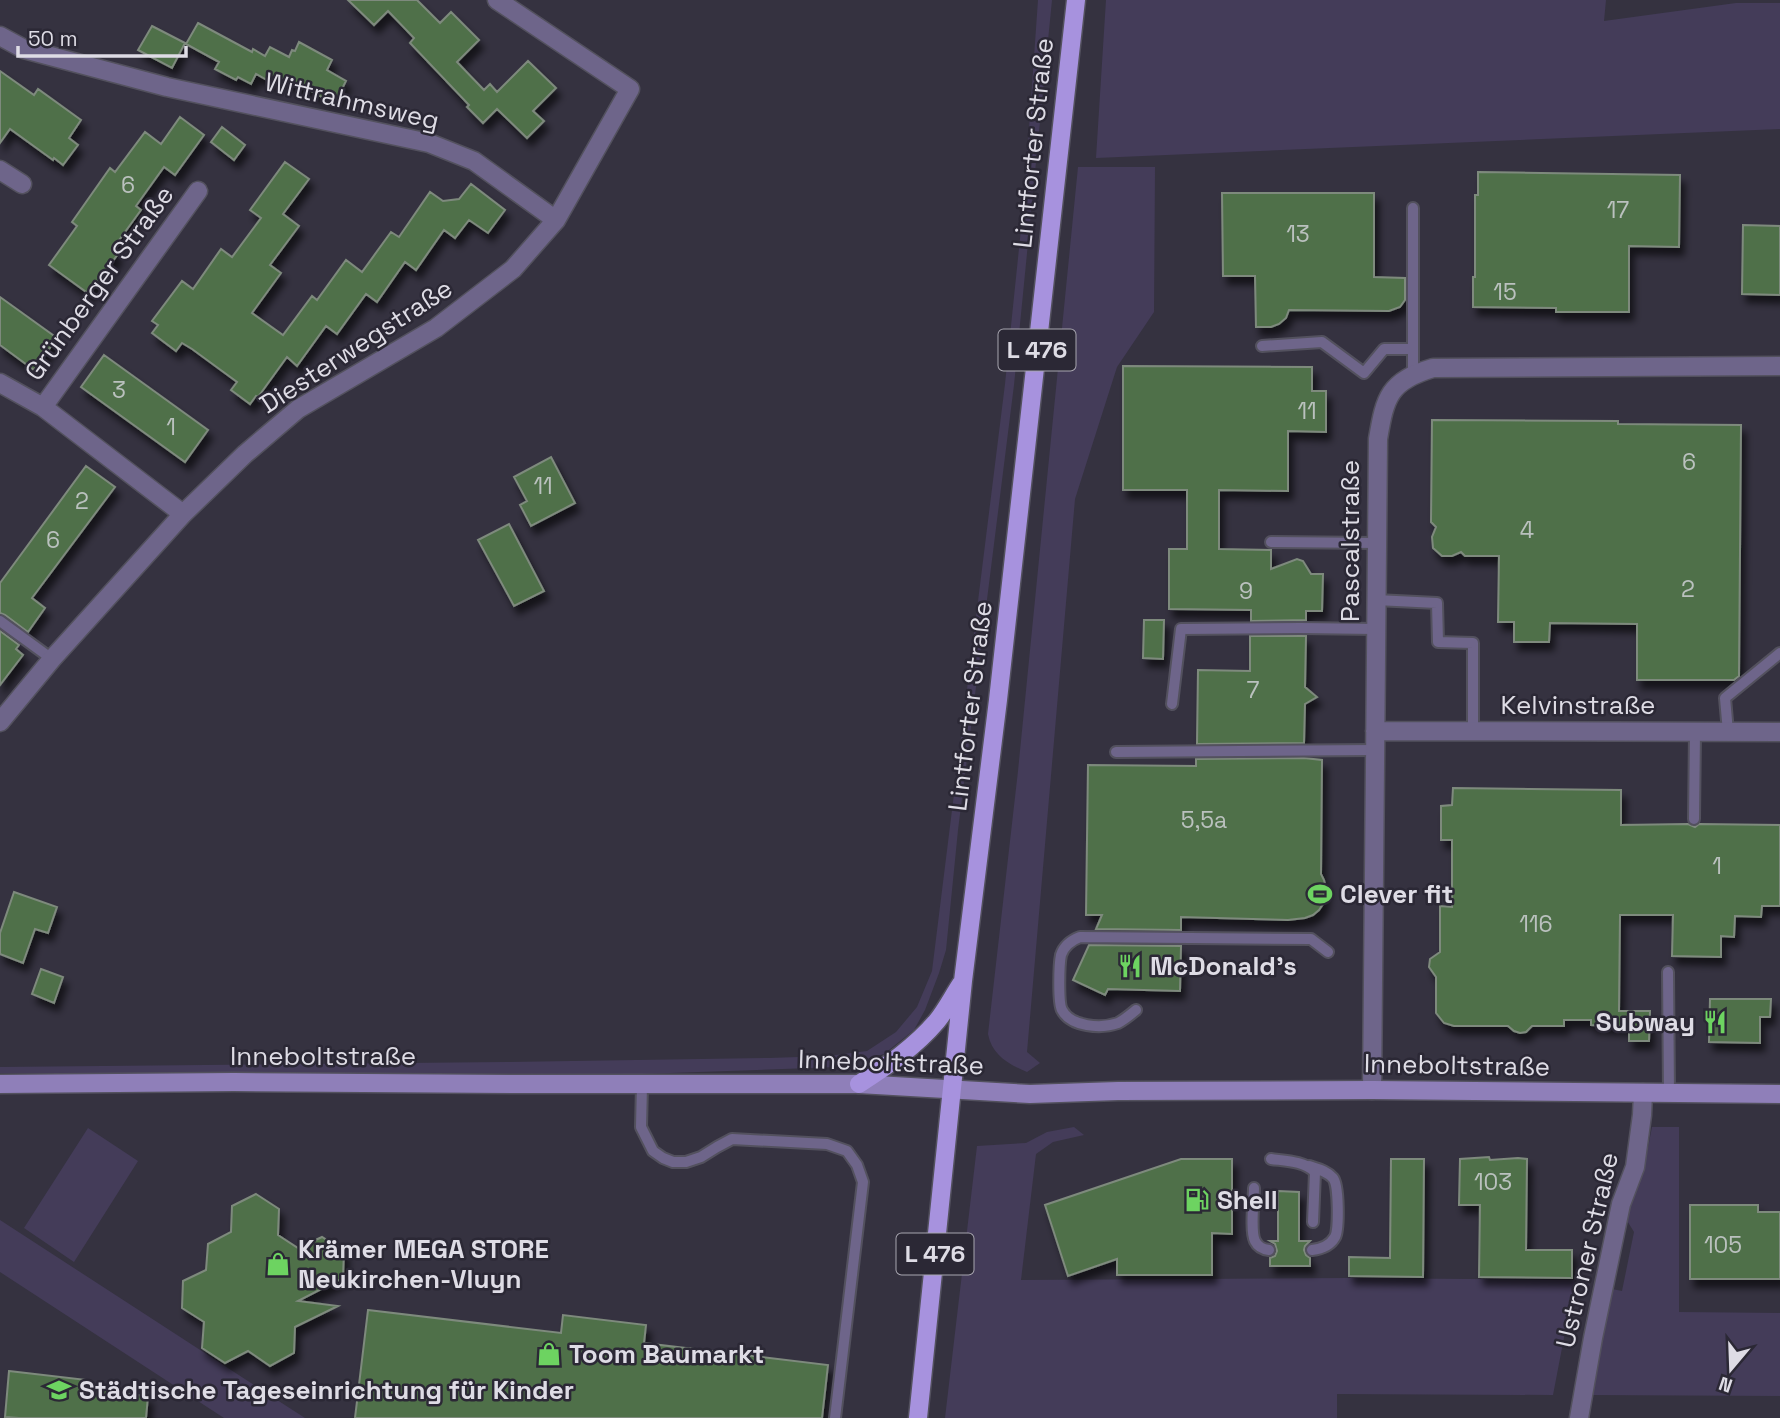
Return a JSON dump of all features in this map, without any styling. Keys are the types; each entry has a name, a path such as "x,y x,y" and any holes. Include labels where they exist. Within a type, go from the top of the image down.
{"main road":[{"name":"Lintforter Straße","path":"918,1418 963,981 1076,0"},
{"path":"859,1084 893,1062 917,1042 937,1021 963,981"}],"street":[{"name":"Diesterwegstraße","path":"0,722 52,659 184,514 246,454 298,409 436,328 513,269 556,220 630,89 497,0"},
{"name":"Wittrahmsweg","path":"0,36 24,49 167,87 429,143 474,161 556,220"},
{"path":"0,170 22,184"},
{"name":"Grünberger Straße","path":"43,407 198,191"},
{"path":"1413,374 1433,368 1780,366"},
{"name":"Pascalstraße","path":"1372,1090 1378,439 1382,413 1394,387 1413,374"},
{"path":"0,383 43,407 184,514"},
{"name":"Kelvinstraße","path":"1375,731 1780,732"},
{"name":"Inneboltstraße","path":"0,1084 859,1084 1030,1094 1372,1090 1780,1094"},
{"name":"Ustroner Straße","path":"1579,1418 1621,1204 1635,1167 1643,1093"}],"lane":[{"path":"1413,208 1413,374"},
{"path":"1262,346 1322,342 1364,373 1384,349 1412,349"},
{"path":"1271,542 1377,544"},
{"path":"1376,600 1437,603 1438,642 1473,643 1473,731"},
{"path":"0,621 52,659"},
{"path":"1172,704 1181,629 1376,629"},
{"path":"1728,732 1725,698 1780,653"},
{"path":"1694,819 1695,732"},
{"path":"1116,752 1375,750"},
{"path":"1136,1010 1122,1021 1103,1025 1081,1024 1064,1013 1059,1003 1061,955 1071,940 1080,937 1311,939 1328,952"},
{"path":"1668,972 1669,1094"},
{"path":"642,1084 641,1127 653,1152 663,1158 686,1162 701,1157 733,1139 827,1144 847,1151 857,1165 863,1182 835,1418"},
{"path":"1271,1158 1322,1170 1332,1177 1337,1185 1337,1233 1333,1241 1326,1246 1312,1250"},
{"path":"1309,1166 1315,1172 1313,1222"},
{"path":"1254,1188 1253,1235 1255,1243 1269,1250"}],"shaded area":[{"path":"1038,0 1052,0 1014,385 958,830 946,950 925,1010 914,1030 884,1054 838,1067 642,1074 0,1073 0,1067 828,1056 867,1051 896,1032 917,1007 932,971 1005,384 1024,200"},
{"path":"1106,0 1606,0 1604,21 1736,3 1780,3 1780,129 1096,158"},
{"path":"1078,167 1155,167 1154,312 1117,367 1075,499 1027,1052 1040,1063 1027,1072 1002,1058 993,1048 988,1034 1018,771"},
{"path":"1074,1127 1084,1135 1053,1142 1036,1154 1021,1280 1575,1280 1553,1395 1337,1394 1337,1418 945,1418 977,1146 1026,1143 1047,1132"},
{"path":"1652,1127 1679,1127 1679,1312 1780,1313 1780,1396 1591,1395 1612,1289 1622,1291 1634,1232 1626,1219 1644,1168"},
{"path":"88,1128 138,1161 74,1262 24,1228"},
{"path":"0,1220 305,1418 224,1418 0,1272"}],"building":[{"path":"348,0 417,0 440,23 451,12 479,40 457,62 484,90 490,84 497,92 528,61 556,88 533,111 544,121 527,138 497,109 483,123 410,43 414,38 388,11 374,25"},
{"path":"198,23 252,52 253,49 265,56 270,47 289,57 299,42 332,60 327,70 346,81 336,101 327,96 325,99 299,84 297,87 278,77 274,84 256,74 251,84 238,77 236,80 215,69 219,62 186,44"},
{"path":"152,26 185,43 172,68 138,50"},
{"path":"0,71 34,95 38,89 81,120 69,138 78,145 63,165 10,129 0,143"},
{"path":"180,117 204,135 175,175 164,167 136,206 141,210 112,250 118,254 89,294 49,265 77,226 72,222 110,168 115,172 145,132 161,144"},
{"path":"222,127 245,145 234,160 211,142"},
{"path":"285,162 309,179 283,214 299,226 270,265 281,273 252,313 283,335 312,296 317,300 346,260 362,272 391,232 399,237 430,192 443,201 459,199 471,184 505,210 488,233 469,220 455,238 444,230 416,270 405,262 377,302 366,294 337,334 326,326 297,366 287,357 250,404 231,390 237,382 192,349 182,343 176,351 152,333 158,325 152,321 182,281 193,289 221,249 232,257 261,218 250,210"},
{"path":"1478,172 1680,175 1679,247 1629,246 1629,312 1556,312 1556,308 1473,307 1475,195 1478,195"},
{"path":"1222,193 1374,193 1374,277 1405,278 1405,300 1400,307 1389,311 1289,310 1286,318 1279,324 1256,327 1255,276 1223,276"},
{"path":"1743,225 1780,226 1780,295 1742,294"},
{"path":"0,297 57,338 34,370 0,345"},
{"path":"104,355 208,430 185,462 81,387"},
{"path":"1123,366 1312,367 1312,391 1326,391 1326,432 1288,431 1288,491 1219,490 1219,549 1271,550 1271,569 1297,559 1303,561 1311,574 1323,574 1322,611 1306,611 1306,620 1251,621 1251,610 1169,609 1169,549 1187,549 1187,490 1123,490"},
{"path":"1432,420 1741,425 1739,676 1734,680 1637,680 1637,624 1550,623 1549,642 1514,642 1514,622 1498,622 1499,556 1465,556 1461,552 1442,556 1433,548 1432,537 1436,527 1431,522"},
{"path":"551,457 575,503 531,526 520,505 527,501 514,477"},
{"path":"86,466 115,487 32,598 45,608 28,632 0,613 0,583"},
{"path":"509,524 544,591 514,606 478,540"},
{"path":"1144,620 1164,620 1163,659 1143,658"},
{"path":"0,631 19,645 16,649 23,655 0,685"},
{"path":"1250,636 1306,636 1305,687 1317,697 1305,704 1304,743 1197,744 1198,670 1250,671"},
{"path":"1196,759 1322,760 1321,874 1326,888 1323,904 1313,915 1288,920 1181,917 1181,930 1096,929 1102,915 1086,915 1088,765 1196,766"},
{"path":"1453,788 1621,790 1621,825 1780,825 1780,906 1762,906 1761,917 1735,916 1734,937 1721,936 1721,957 1672,956 1673,915 1620,915 1619,1011 1650,1011 1649,1041 1629,1041 1629,1027 1591,1025 1591,1020 1564,1020 1564,1026 1532,1026 1526,1032 1520,1033 1508,1026 1454,1026 1444,1023 1436,1013 1436,977 1429,967 1430,959 1440,952 1440,906 1452,907 1452,840 1441,840 1441,806 1452,805"},
{"path":"14,892 57,907 48,933 35,929 23,963 0,954 0,933"},
{"name":"McDonald's","path":"1089,945 1181,946 1180,991 1108,989 1105,995 1073,980"},
{"path":"41,969 63,977 54,1003 32,994"},
{"path":"1710,999 1771,999 1770,1017 1760,1017 1760,1043 1709,1042"},
{"path":"1489,1157 1490,1160 1527,1159 1526,1250 1572,1250 1572,1278 1479,1277 1480,1205 1459,1205 1460,1159"},
{"path":"1181,1159 1232,1159 1232,1234 1212,1233 1212,1275 1117,1275 1117,1259 1068,1276 1045,1205"},
{"path":"1391,1159 1424,1159 1423,1277 1349,1276 1349,1257 1390,1258"},
{"path":"1278,1191 1299,1192 1299,1241 1310,1241 1304,1250 1310,1258 1310,1266 1270,1266 1270,1258 1275,1256 1277,1251 1275,1244 1270,1241 1278,1241"},
{"path":"256,1194 279,1209 278,1235 298,1248 322,1237 344,1251 343,1278 298,1301 338,1306 295,1327 294,1353 270,1366 248,1351 225,1363 202,1348 204,1322 182,1308 183,1281 206,1270 208,1244 231,1232 232,1206"},
{"path":"1690,1205 1758,1205 1758,1212 1780,1212 1780,1279 1690,1279"},
{"name":"Toom Baumarkt","path":"368,1310 561,1333 563,1315 646,1325 644,1343 828,1365 822,1418 355,1418"},
{"name":"Städtische Tageseinrichtung für Kinder","path":"9,1371 87,1380 86,1385 111,1387 111,1393 148,1396 146,1418 5,1417"}],"place":[{"name":"Clever fit","path":"1320,894"},
{"name":"McDonald's","path":"1130,966"},
{"name":"Subway","path":"1715,1022"},
{"name":"Shell","path":"1197,1200"},
{"name":"Krämer MEGA STORE Neukirchen-Vluyn","path":"278,1264"},
{"name":"Toom Baumarkt","path":"549,1354"},
{"name":"Städtische Tageseinrichtung für Kinder","path":"59,1390"}]}
